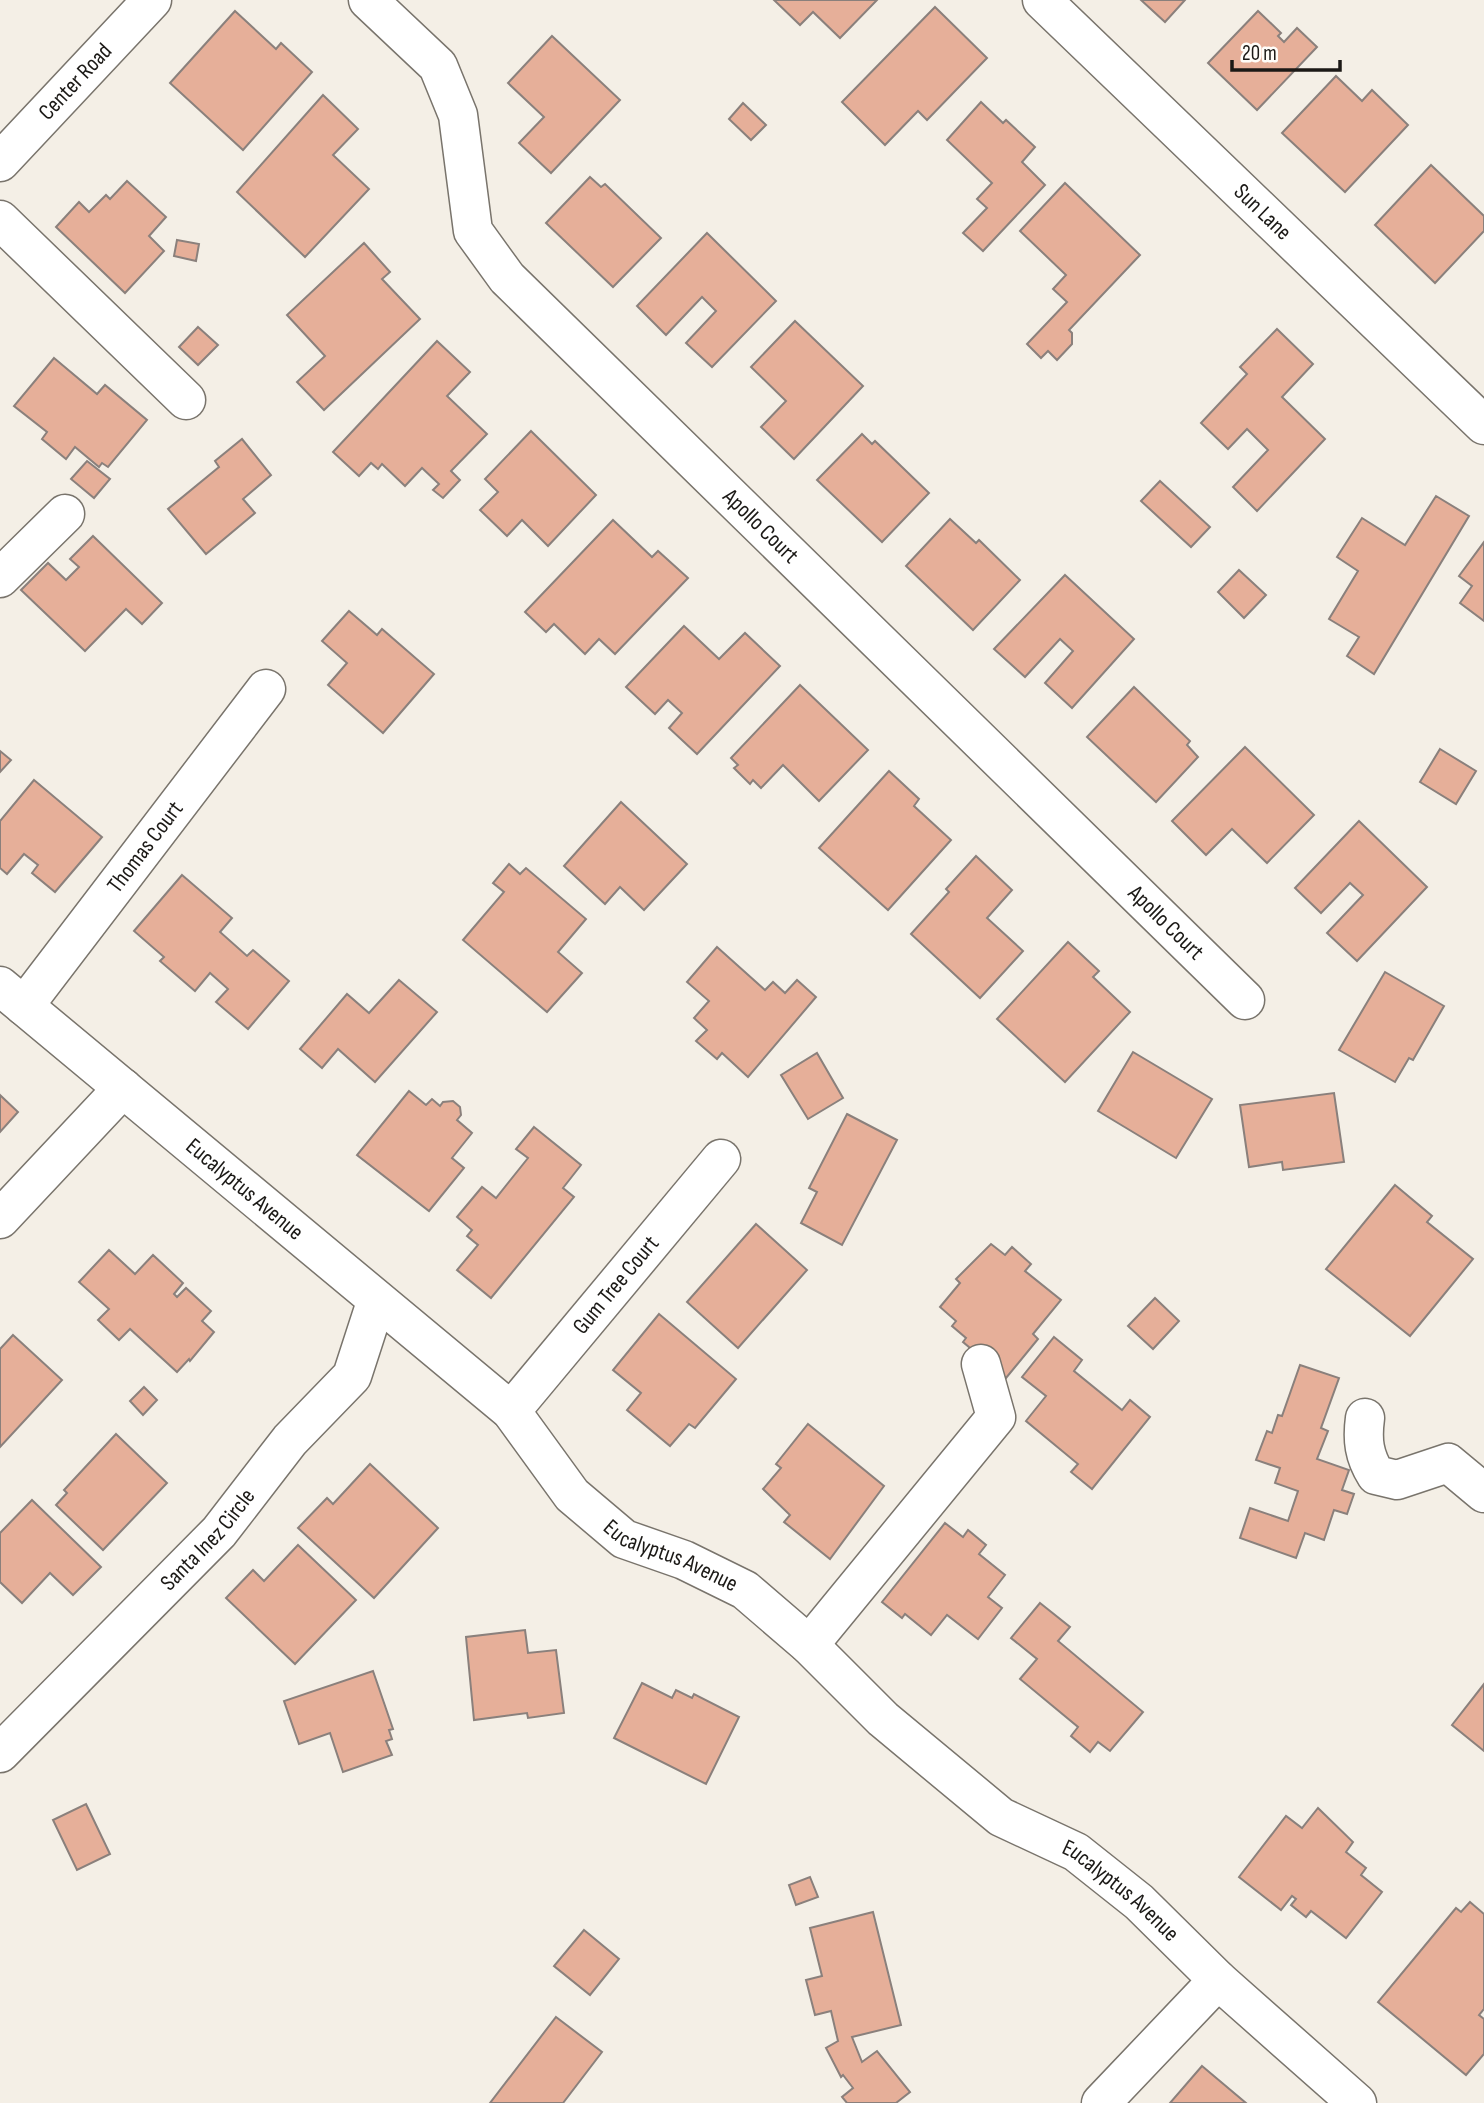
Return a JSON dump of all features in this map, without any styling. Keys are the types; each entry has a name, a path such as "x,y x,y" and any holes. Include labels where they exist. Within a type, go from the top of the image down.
{"street":[{"name":"Center Road","path":"0,162 152,0"},
{"name":"Apollo Court","path":"368,0 438,66 458,115 473,231 507,278 1245,1000"},
{"name":"Sun Lane","path":"1042,0 1484,425"},
{"path":"0,220 187,400"},
{"path":"0,578 65,514"},
{"name":"Thomas Court","path":"12,996 266,689"},
{"name":"Eucalyptus Avenue","path":"12,996 510,1411 572,1495 624,1539 684,1560 745,1590 809,1645 883,1719 1001,1817 1076,1852 1139,1902 1218,1980 1357,2103"},
{"path":"0,1219 123,1088"},
{"name":"Gum Tree Court","path":"510,1411 721,1159"},
{"name":"Santa Inez Circle","path":"0,1753 219,1532 290,1440 352,1376 376,1302"},
{"path":"809,1645 996,1417 981,1364"},
{"path":"1365,1418 1362,1439 1368,1462 1376,1475 1397,1479 1448,1463 1484,1493"},
{"path":"1101,2103 1218,1980"}],"building":[{"path":"774,0 877,0 840,38 813,12 800,25"},
{"path":"1141,0 1185,0 1165,22"},
{"path":"935,7 987,58 927,120 918,111 885,145 842,102"},
{"path":"235,11 276,49 281,43 312,72 243,150 170,83"},
{"path":"1258,11 1281,33 1278,36 1284,42 1297,28 1317,47 1257,110 1208,63"},
{"path":"552,36 620,100 551,173 519,143 544,117 508,83"},
{"path":"1336,76 1362,101 1372,90 1408,125 1345,192 1282,133"},
{"path":"323,95 358,129 333,155 369,189 305,257 237,192"},
{"path":"981,102 1003,123 1006,120 1035,147 1022,162 1045,185 983,251 963,233 987,208 977,199 992,183 947,140"},
{"path":"743,103 766,125 751,140 729,119"},
{"path":"1431,165 1484,216 1484,231 1435,283 1375,225"},
{"path":"590,177 601,187 605,184 661,238 613,287 546,223"},
{"path":"127,181 166,217 149,236 164,251 125,293 56,227 79,202 89,212 106,195 110,199"},
{"path":"1065,183 1140,255 1069,330 1072,333 1072,344 1057,360 1048,351 1041,358 1027,344 1067,302 1053,289 1066,275 1020,231"},
{"path":"707,233 776,301 712,367 686,343 716,311 702,297 666,335 637,306"},
{"path":"177,240 199,244 196,261 174,256"},
{"path":"364,243 390,272 382,279 420,319 324,410 297,382 325,356 287,315"},
{"path":"795,321 863,386 794,459 761,427 786,401 751,367"},
{"path":"198,327 218,345 198,365 179,347"},
{"path":"1277,329 1313,364 1282,397 1325,439 1257,511 1233,487 1268,450 1247,429 1228,449 1201,423 1247,374 1240,367"},
{"path":"437,341 470,372 447,396 487,434 451,471 460,480 443,498 433,490 439,484 422,468 405,486 382,464 378,469 371,463 359,476 333,452"},
{"path":"54,358 97,394 105,385 147,420 108,467 102,463 99,467 75,447 66,459 42,439 47,432 14,406"},
{"path":"531,431 596,495 548,546 522,520 507,536 480,510 498,492 485,479"},
{"path":"862,434 872,444 875,441 929,493 882,542 817,480"},
{"path":"242,439 271,475 243,499 255,513 206,554 168,509 219,467 215,461"},
{"path":"87,461 110,479 94,498 71,479"},
{"path":"1160,481 1210,527 1191,547 1141,501"},
{"path":"1436,496 1469,516 1374,674 1347,656 1359,637 1329,619 1358,571 1337,557 1362,518 1405,545"},
{"path":"950,519 976,543 979,540 1020,580 973,630 906,566"},
{"path":"613,520 652,557 658,551 688,578 615,654 599,639 585,654 554,624 546,632 525,612"},
{"path":"93,536 162,603 142,624 126,609 85,651 21,590 48,563 66,580 79,567 70,559"},
{"path":"1484,542 1484,621 1460,603 1472,586 1459,576"},
{"path":"1239,570 1266,595 1244,618 1218,592"},
{"path":"1065,575 1134,639 1072,708 1045,683 1073,651 1060,639 1025,677 994,649"},
{"path":"349,611 377,635 382,629 434,674 383,733 328,685 347,663 322,641"},
{"path":"684,626 719,659 745,633 780,666 697,754 669,728 682,713 668,700 655,714 626,687"},
{"path":"800,685 868,750 819,801 783,765 761,788 753,780 750,784 734,768 738,765 731,758"},
{"path":"1134,687 1190,741 1187,745 1198,757 1156,802 1087,737"},
{"path":"1245,747 1314,815 1267,863 1232,829 1206,855 1172,821"},
{"path":"1440,749 1476,771 1456,804 1420,782"},
{"path":"0,751 11,760 0,772"},
{"path":"889,771 919,799 914,806 951,840 888,910 819,848"},
{"path":"34,780 102,837 55,892 32,873 38,865 24,854 7,874 0,868 0,821"},
{"path":"621,802 687,864 644,910 620,887 605,904 564,866"},
{"path":"1359,821 1427,887 1357,961 1327,933 1363,895 1350,883 1321,913 1295,888"},
{"path":"976,856 1012,890 987,918 1023,951 980,998 911,934 949,892 946,889"},
{"path":"509,864 520,874 526,868 586,919 558,952 582,973 547,1012 463,940 504,892 493,883"},
{"path":"182,875 232,918 220,932 247,956 253,950 289,981 248,1029 216,1002 228,989 210,973 195,991 160,961 164,957 134,931"},
{"path":"1068,942 1099,971 1093,977 1130,1012 1065,1082 997,1019"},
{"path":"717,947 765,990 773,982 785,993 797,980 816,997 748,1077 722,1053 717,1059 696,1041 707,1030 694,1018 709,1001 687,982"},
{"path":"1385,972 1444,1006 1413,1060 1409,1058 1395,1082 1339,1050"},
{"path":"399,980 437,1012 375,1082 338,1049 322,1068 300,1049 347,994 369,1013"},
{"path":"1133,1052 1212,1099 1176,1158 1098,1111"},
{"path":"817,1053 843,1098 808,1119 781,1075"},
{"path":"409,1091 426,1105 432,1099 440,1106 443,1102 453,1101 460,1107 461,1115 457,1120 472,1133 452,1158 464,1168 429,1211 357,1155"},
{"path":"1334,1093 1344,1162 1283,1170 1282,1162 1249,1167 1240,1105"},
{"path":"0,1095 18,1112 0,1132"},
{"path":"847,1114 897,1140 842,1245 801,1223 817,1192 809,1188"},
{"path":"534,1127 581,1165 563,1188 574,1197 491,1298 457,1270 478,1245 467,1236 472,1230 457,1217 482,1187 496,1198 528,1158 516,1149"},
{"path":"1395,1185 1432,1216 1427,1222 1473,1259 1410,1336 1326,1269"},
{"path":"756,1224 807,1270 738,1348 687,1302"},
{"path":"991,1244 1005,1255 1012,1247 1031,1264 1025,1271 1061,1300 1033,1334 1038,1339 1006,1378 963,1342 966,1338 952,1326 956,1321 940,1307 960,1283 956,1279"},
{"path":"109,1250 135,1274 153,1255 183,1283 174,1294 177,1297 186,1288 211,1311 202,1321 214,1332 177,1372 130,1329 119,1340 98,1320 109,1309 79,1282"},
{"path":"1155,1298 1179,1321 1153,1349 1128,1326"},
{"path":"659,1314 736,1379 695,1428 689,1424 670,1446 627,1410 641,1393 613,1370"},
{"path":"13,1335 62,1380 0,1447 0,1349"},
{"path":"1054,1337 1082,1360 1074,1371 1122,1410 1130,1400 1150,1417 1092,1489 1071,1472 1078,1464 1026,1421 1046,1396 1022,1377"},
{"path":"1300,1365 1339,1378 1321,1428 1328,1431 1317,1459 1349,1470 1342,1490 1354,1494 1347,1514 1334,1510 1324,1540 1305,1533 1296,1558 1240,1538 1250,1508 1288,1521 1298,1491 1275,1483 1280,1468 1256,1460 1267,1431 1272,1433 1278,1415 1282,1416"},
{"path":"144,1387 157,1400 143,1415 130,1401"},
{"path":"808,1424 884,1486 830,1559 784,1522 790,1515 763,1489 781,1468 776,1464"},
{"path":"116,1434 167,1483 103,1550 56,1505 67,1493 64,1490"},
{"path":"370,1464 438,1528 374,1598 298,1528 327,1498 333,1504"},
{"path":"32,1500 101,1567 73,1595 50,1573 22,1603 0,1582 0,1533"},
{"path":"945,1523 963,1537 968,1530 986,1545 979,1554 1005,1575 988,1597 1002,1608 978,1639 947,1615 931,1635 905,1614 902,1618 882,1602"},
{"path":"298,1545 356,1600 295,1664 226,1598 253,1570 264,1581"},
{"path":"1040,1603 1070,1627 1058,1641 1143,1712 1110,1751 1098,1742 1090,1752 1071,1736 1078,1727 1020,1679 1037,1659 1011,1638"},
{"path":"525,1630 528,1653 556,1650 564,1713 528,1718 527,1713 474,1720 466,1637"},
{"path":"373,1671 393,1729 389,1730 392,1739 386,1741 392,1755 343,1772 330,1733 299,1744 284,1701"},
{"path":"642,1683 672,1698 676,1690 692,1698 694,1694 739,1717 706,1784 614,1738"},
{"path":"1484,1684 1484,1751 1452,1725"},
{"path":"86,1804 110,1854 77,1870 53,1820"},
{"path":"1318,1808 1353,1842 1346,1852 1366,1868 1361,1875 1382,1892 1346,1938 1311,1911 1306,1917 1291,1905 1296,1899 1292,1896 1281,1910 1239,1877 1286,1816 1302,1828"},
{"path":"810,1877 818,1897 796,1905 789,1885"},
{"path":"1470,1902 1484,1914 1484,2009 1479,2015 1484,2019 1484,2054 1466,2075 1378,2002 1456,1908 1461,1912"},
{"path":"873,1912 901,2025 852,2037 862,2062 877,2051 910,2092 896,2103 847,2103 842,2097 853,2088 843,2075 841,2077 826,2048 838,2041 831,2011 815,2015 806,1980 822,1976 810,1928"},
{"path":"584,1930 619,1959 590,1995 554,1966"},
{"path":"556,2017 602,2052 563,2103 490,2103"},
{"path":"1202,2066 1246,2103 1170,2103"}]}
